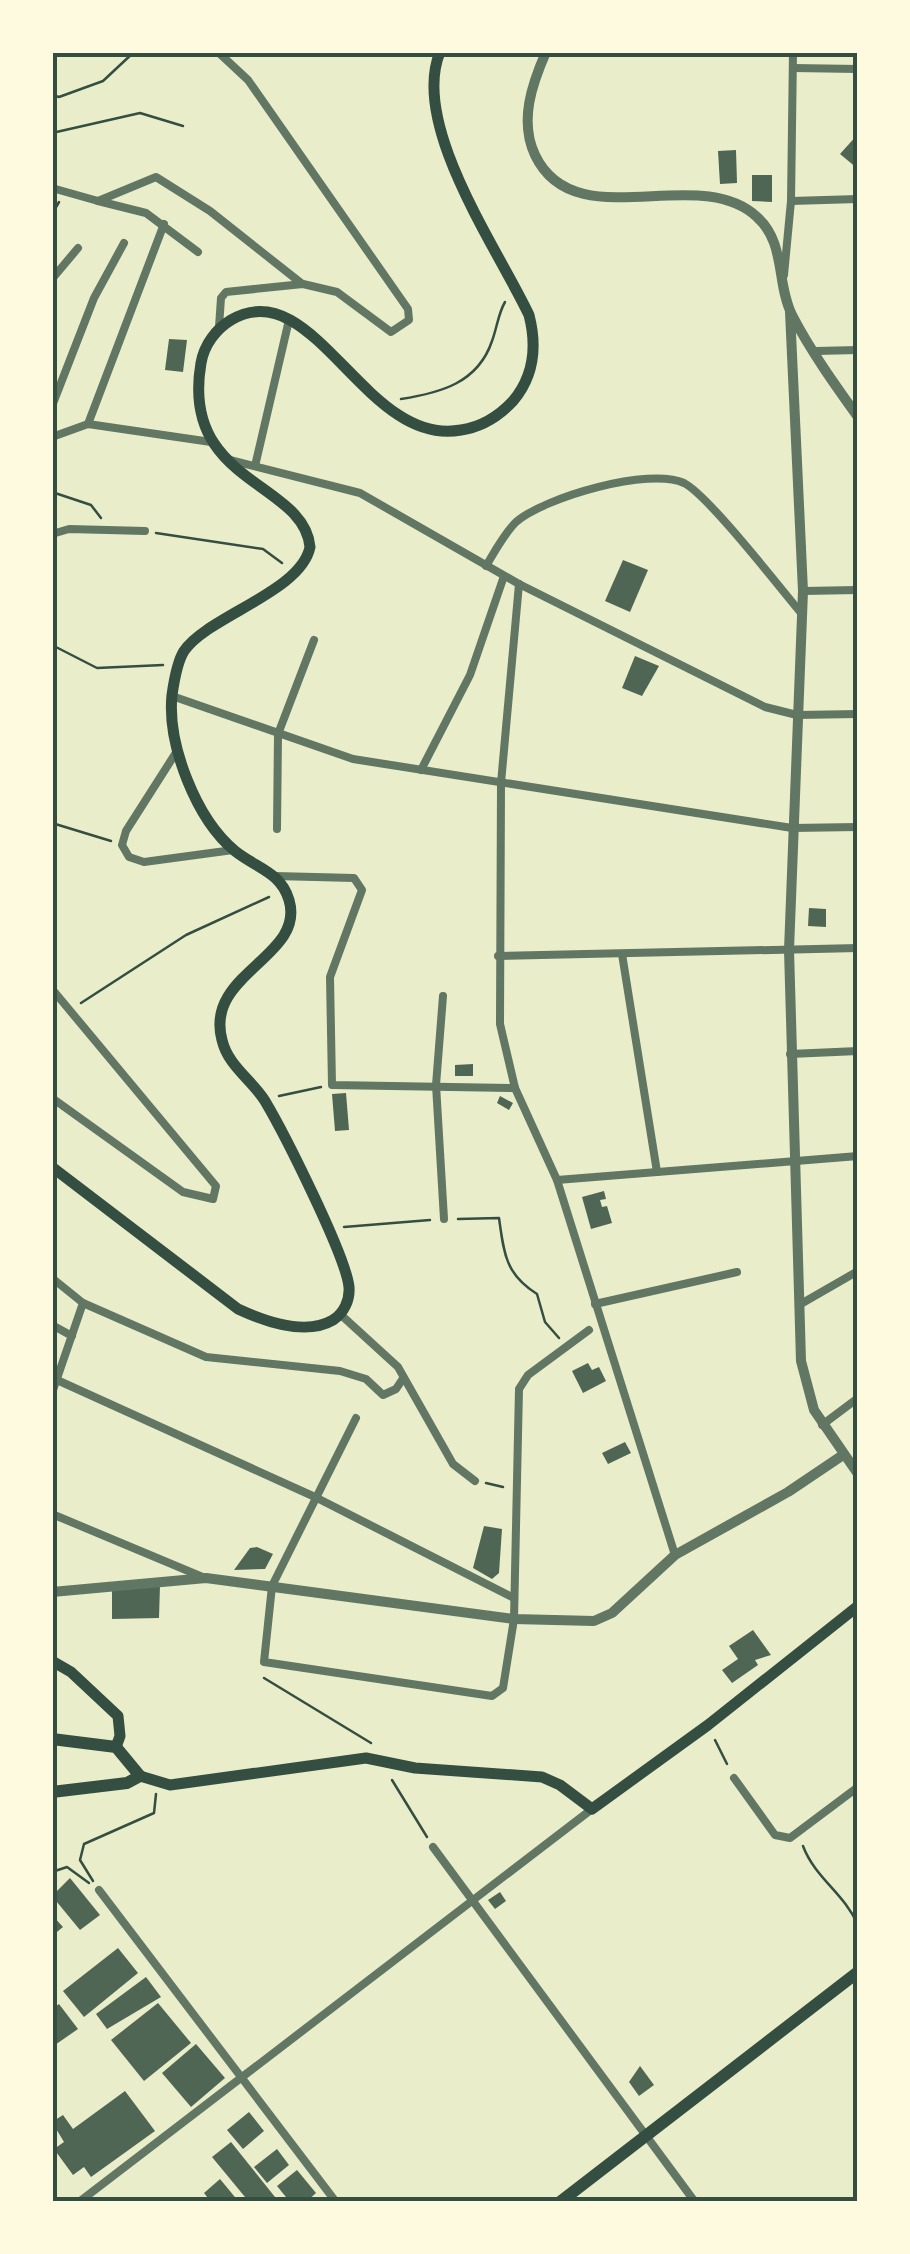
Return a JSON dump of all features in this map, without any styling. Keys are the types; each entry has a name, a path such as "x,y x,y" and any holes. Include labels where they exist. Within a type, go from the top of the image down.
{"main road":[{"path":"52,1167 238,1309 288,1325 318,1325 340,1314 348,1298 348,1280 327,1228 264,1099 226,1052 220,1021 231,990 289,928 292,912 286,890 276,876 233,850 194,796 177,752 172,696 185,649 296,572 308,556 306,530 211,442 203,421 199,385 205,349 219,329 252,313 290,318 380,403 411,425 437,431 478,426 504,410 522,387 533,360 533,330 439,128 432,83 440,52"},
{"path":"52,1739 116,1747 140,1776 170,1785 366,1758 414,1768 542,1778 560,1785 592,1809 708,1726 858,1606"},
{"path":"52,1662 71,1672 118,1716 120,1736 116,1747"},
{"path":"52,1792 127,1784 140,1776"},
{"path":"560,2202 858,1972"}],"street":[{"path":"218,52 248,80 408,308 409,320 391,332 338,292 302,284 226,292 221,298 219,329"},
{"path":"546,52 534,82 527,126 533,152 548,174 582,194 721,197 756,216 771,234 784,276 790,312 803,591 789,950 803,1378 822,1425 858,1474"},
{"path":"784,276 792,202 793,52"},
{"path":"793,68 858,69"},
{"path":"98,200 156,177 210,211 302,284"},
{"path":"52,188 146,213 198,252"},
{"path":"792,202 858,199"},
{"path":"88,424 164,224"},
{"path":"52,406 94,298 124,243"},
{"path":"52,278 78,248"},
{"path":"790,312 858,417"},
{"path":"256,466 290,318"},
{"path":"816,351 858,350"},
{"path":"52,436 88,424 211,442"},
{"path":"225,458 360,493 519,584 765,707 797,715 858,714"},
{"path":"486,566 504,536 526,515 606,486 667,478 697,492 802,614"},
{"path":"52,534 69,529 144,531"},
{"path":"421,770 470,674 504,576"},
{"path":"519,584 501,783 500,1024 515,1088 557,1180 676,1555"},
{"path":"803,591 858,590"},
{"path":"277,830 278,734 314,640"},
{"path":"172,696 354,759 792,828 858,828"},
{"path":"177,752 126,831 122,845 129,857 144,862 233,850"},
{"path":"276,876 354,878 362,890 330,977 332,1085 515,1088"},
{"path":"498,956 858,948"},
{"path":"622,954 657,1172"},
{"path":"52,989 164,1128 206,1170 216,1186 213,1199 199,1200 183,1192 52,1098"},
{"path":"444,996 436,1084 444,1219"},
{"path":"790,1054 858,1051"},
{"path":"557,1180 858,1156"},
{"path":"595,1304 737,1272"},
{"path":"799,1305 858,1272"},
{"path":"52,1278 83,1304 214,1359 340,1371 366,1379 383,1394 396,1390 402,1380"},
{"path":"52,1393 83,1304"},
{"path":"340,1314 387,1353 452,1464 475,1481"},
{"path":"52,1325 72,1336"},
{"path":"356,1418 272,1586 264,1662 492,1696 503,1688 514,1619 518,1389 528,1375 590,1330"},
{"path":"57,1380 315,1497 514,1598"},
{"path":"822,1425 858,1398"},
{"path":"52,1592 206,1578 514,1619 603,1619 676,1555 788,1492 843,1455"},
{"path":"52,1514 206,1578"},
{"path":"734,1778 776,1835 794,1835 858,1787"},
{"path":"79,2202 592,1809"},
{"path":"432,1847 695,2202"},
{"path":"99,1890 336,2202"}],"path":[{"path":"52,96 103,81 134,52"},
{"path":"52,132 140,113 184,126"},
{"path":"380,403 436,394 472,374 492,343 502,305 520,295"},
{"path":"52,492 91,505 112,531"},
{"path":"144,531 263,549 296,572"},
{"path":"52,645 96,668 179,664"},
{"path":"52,823 122,845"},
{"path":"71,1010 186,935 286,890"},
{"path":"264,1099 332,1085"},
{"path":"327,1228 499,1218 506,1266 518,1282 537,1294 545,1322 566,1346"},
{"path":"475,1481 517,1490"},
{"path":"708,1726 734,1778"},
{"path":"99,1890 80,1860 84,1844 154,1813 158,1782"},
{"path":"794,1835 812,1872 850,1907 858,1925"},
{"path":"52,1872 67,1867 99,1890"}],"building":[{"path":"858,134 858,169 840,154"},
{"path":"736,150 737,183 720,184 718,151"},
{"path":"752,175 772,175 772,202 752,201"},
{"path":"169,339 187,340 183,372 165,370"},
{"path":"623,560 648,570 630,612 605,601"},
{"path":"635,656 659,666 642,696 622,688"},
{"path":"809,908 826,909 826,927 808,926"},
{"path":"473,1064 473,1076 455,1076 455,1065"},
{"path":"346,1093 349,1130 335,1131 332,1094"},
{"path":"500,1096 513,1103 509,1110 497,1103"},
{"path":"604,1191 606,1199 600,1200 602,1207 607,1206 612,1223 591,1229 582,1197"},
{"path":"588,1363 592,1370 599,1367 606,1381 583,1393 572,1371"},
{"path":"625,1442 631,1453 608,1464 602,1453"},
{"path":"484,1526 502,1529 499,1573 492,1579 473,1568"},
{"path":"250,1548 273,1554 265,1569 234,1570"},
{"path":"160,1585 159,1618 112,1619 112,1588"},
{"path":"753,1630 771,1655 755,1660 758,1665 732,1683 722,1670 738,1659 729,1646"},
{"path":"70,1878 100,1915 80,1930 52,1896"},
{"path":"500,1892 506,1901 495,1909 488,1900"},
{"path":"52,1915 63,1927 52,1936"},
{"path":"118,1948 138,1973 84,2017 63,1991"},
{"path":"146,1977 161,1997 107,2029 96,2014"},
{"path":"158,2003 191,2043 144,2081 111,2040"},
{"path":"59,2004 78,2029 52,2047 52,2009"},
{"path":"196,2044 225,2078 191,2107 162,2073"},
{"path":"640,2066 654,2085 639,2096 629,2082"},
{"path":"125,2091 155,2131 91,2177 84,2167 73,2175 54,2149 64,2142 52,2122 63,2115 73,2129"},
{"path":"249,2112 264,2131 243,2149 227,2130"},
{"path":"231,2142 279,2202 249,2202 212,2157"},
{"path":"277,2149 289,2165 267,2183 254,2167"},
{"path":"297,2170 316,2193 306,2202 290,2202 277,2186"},
{"path":"220,2179 239,2202 211,2202 204,2193"}]}
